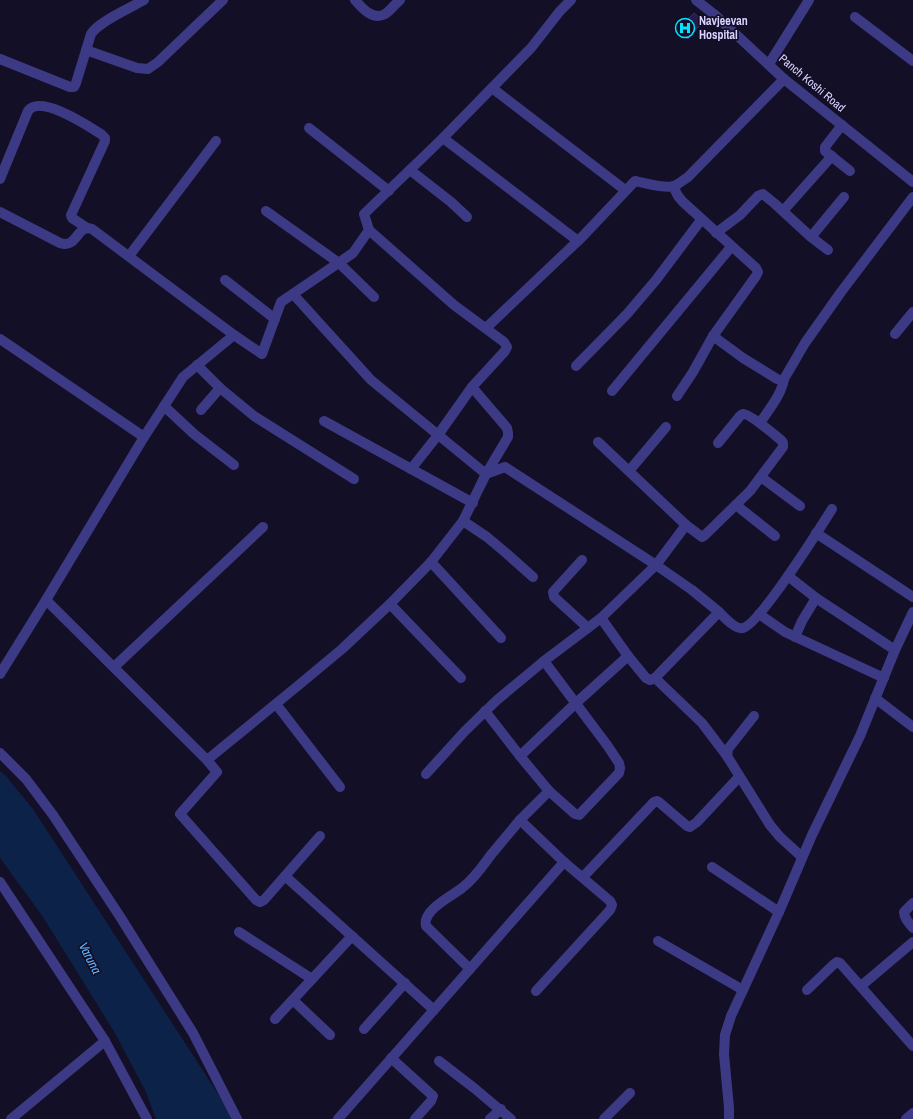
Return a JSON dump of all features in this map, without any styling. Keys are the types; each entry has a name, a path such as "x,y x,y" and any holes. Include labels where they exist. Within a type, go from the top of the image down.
{"street":[{"path":"0,59 72,87 75,86 91,34 95,29 144,0"},
{"path":"86,50 137,68 148,69 158,62 223,0"},
{"path":"355,0 367,12 376,16 386,13 400,0"},
{"path":"411,469 438,435 472,386 506,349 506,345 486,328 454,305 369,230 364,214 443,138 531,48 560,11 571,0"},
{"name":"Panch Koshi Road","path":"696,0 715,15 784,79 913,182"},
{"path":"769,64 808,0"},
{"path":"855,17 913,61"},
{"path":"486,328 578,241 635,181 673,186 688,177 784,79"},
{"path":"492,88 625,190"},
{"path":"0,179 28,111 33,107 41,106 59,111 101,134 105,138 105,142 71,215 72,218 129,256 234,335 262,354 281,302 353,253 369,230"},
{"path":"842,125 825,147 825,151 850,171"},
{"path":"309,128 389,191"},
{"path":"443,138 578,241"},
{"path":"129,256 216,141"},
{"path":"782,212 832,156"},
{"path":"410,170 451,202 467,217"},
{"path":"673,186 683,202 701,220 756,268 758,272 713,336 693,372 677,396"},
{"path":"716,233 740,215 760,194 765,195 782,212 828,250"},
{"path":"811,237 844,197"},
{"path":"760,423 779,396 784,379 805,343 836,297 913,197"},
{"path":"266,211 339,263 374,297"},
{"path":"0,212 60,243 65,244 71,243 80,232 87,228"},
{"path":"576,366 627,314 679,251 701,220"},
{"path":"612,391 731,247"},
{"path":"225,280 275,319"},
{"path":"294,294 371,380 486,474"},
{"path":"895,334 913,312"},
{"path":"0,674 144,437 183,377 234,335"},
{"path":"713,336 743,358 777,379 784,379"},
{"path":"0,339 144,437"},
{"path":"198,365 220,388 254,416 354,479"},
{"path":"207,760 342,649 390,604 431,562 463,522 486,474 508,437 507,428 472,386"},
{"path":"201,410 220,388"},
{"path":"164,406 194,434 234,465"},
{"path":"598,442 686,525 702,537 750,491 783,447 782,441 760,423 746,414 743,414 718,443"},
{"path":"324,421 473,503"},
{"path":"629,471 666,427"},
{"path":"486,474 505,466 630,547 692,590 739,629 749,626 759,614 788,576 832,509"},
{"path":"761,477 800,506"},
{"path":"736,505 775,536"},
{"path":"463,522 492,541 533,577"},
{"path":"426,774 465,731 497,700 601,618 656,565 686,525"},
{"path":"114,667 263,527"},
{"path":"816,533 913,597"},
{"path":"582,560 552,592 554,596 588,628"},
{"path":"431,562 501,638"},
{"path":"788,576 816,598 895,650"},
{"path":"795,636 816,598"},
{"path":"46,600 207,760 217,772 180,814 256,900 260,902 264,900 320,836"},
{"path":"390,604 461,678"},
{"path":"601,618 628,656 646,678 650,680 655,678 718,612"},
{"path":"729,1119 724,1054 725,1035 731,1016 779,912 802,857 860,736 895,650 913,612"},
{"path":"759,614 785,632 884,678"},
{"path":"520,756 628,656"},
{"path":"485,711 549,791 575,814 579,815 619,772 619,763 576,703 544,662"},
{"path":"655,678 702,723 727,756 770,825 784,841 802,857"},
{"path":"875,698 913,727"},
{"path":"276,704 340,787"},
{"path":"727,756 728,749 754,716"},
{"path":"0,753 26,779 53,815 123,922 193,1033 237,1119"},
{"path":"583,877 654,802 657,801 660,803 690,827 697,822 740,777"},
{"path":"470,969 426,926 426,917 444,900 472,879 520,820 549,791"},
{"path":"520,820 564,862 610,901 612,905 610,910 536,991"},
{"path":"338,1119 564,862"},
{"path":"712,867 779,912"},
{"path":"285,876 434,1010"},
{"path":"0,882 105,1041 147,1119"},
{"path":"913,902 904,912 906,919 913,928"},
{"path":"239,932 312,980"},
{"path":"275,1019 352,936"},
{"path":"658,942 743,990"},
{"path":"862,986 913,942"},
{"path":"806,990 837,962 840,963 862,986 913,1046"},
{"path":"364,1030 405,983"},
{"path":"293,1000 330,1036"},
{"path":"11,1119 105,1041"},
{"path":"391,1058 433,1096 431,1101 414,1119"},
{"path":"439,1061 511,1119"},
{"path":"604,1119 630,1093"},
{"path":"490,1119 500,1109"},
{"path":"906,1119 913,1113"}],"water":[{"name":"Varuna","path":"0,771 33,809 222,1100 231,1119 156,1119 145,1090 115,1033 43,917 0,858"}],"building":[{"path":"694,13 703,21 688,39 678,30"}],"place":[{"name":"Navjeevan Hospital","path":"685,28"}]}
